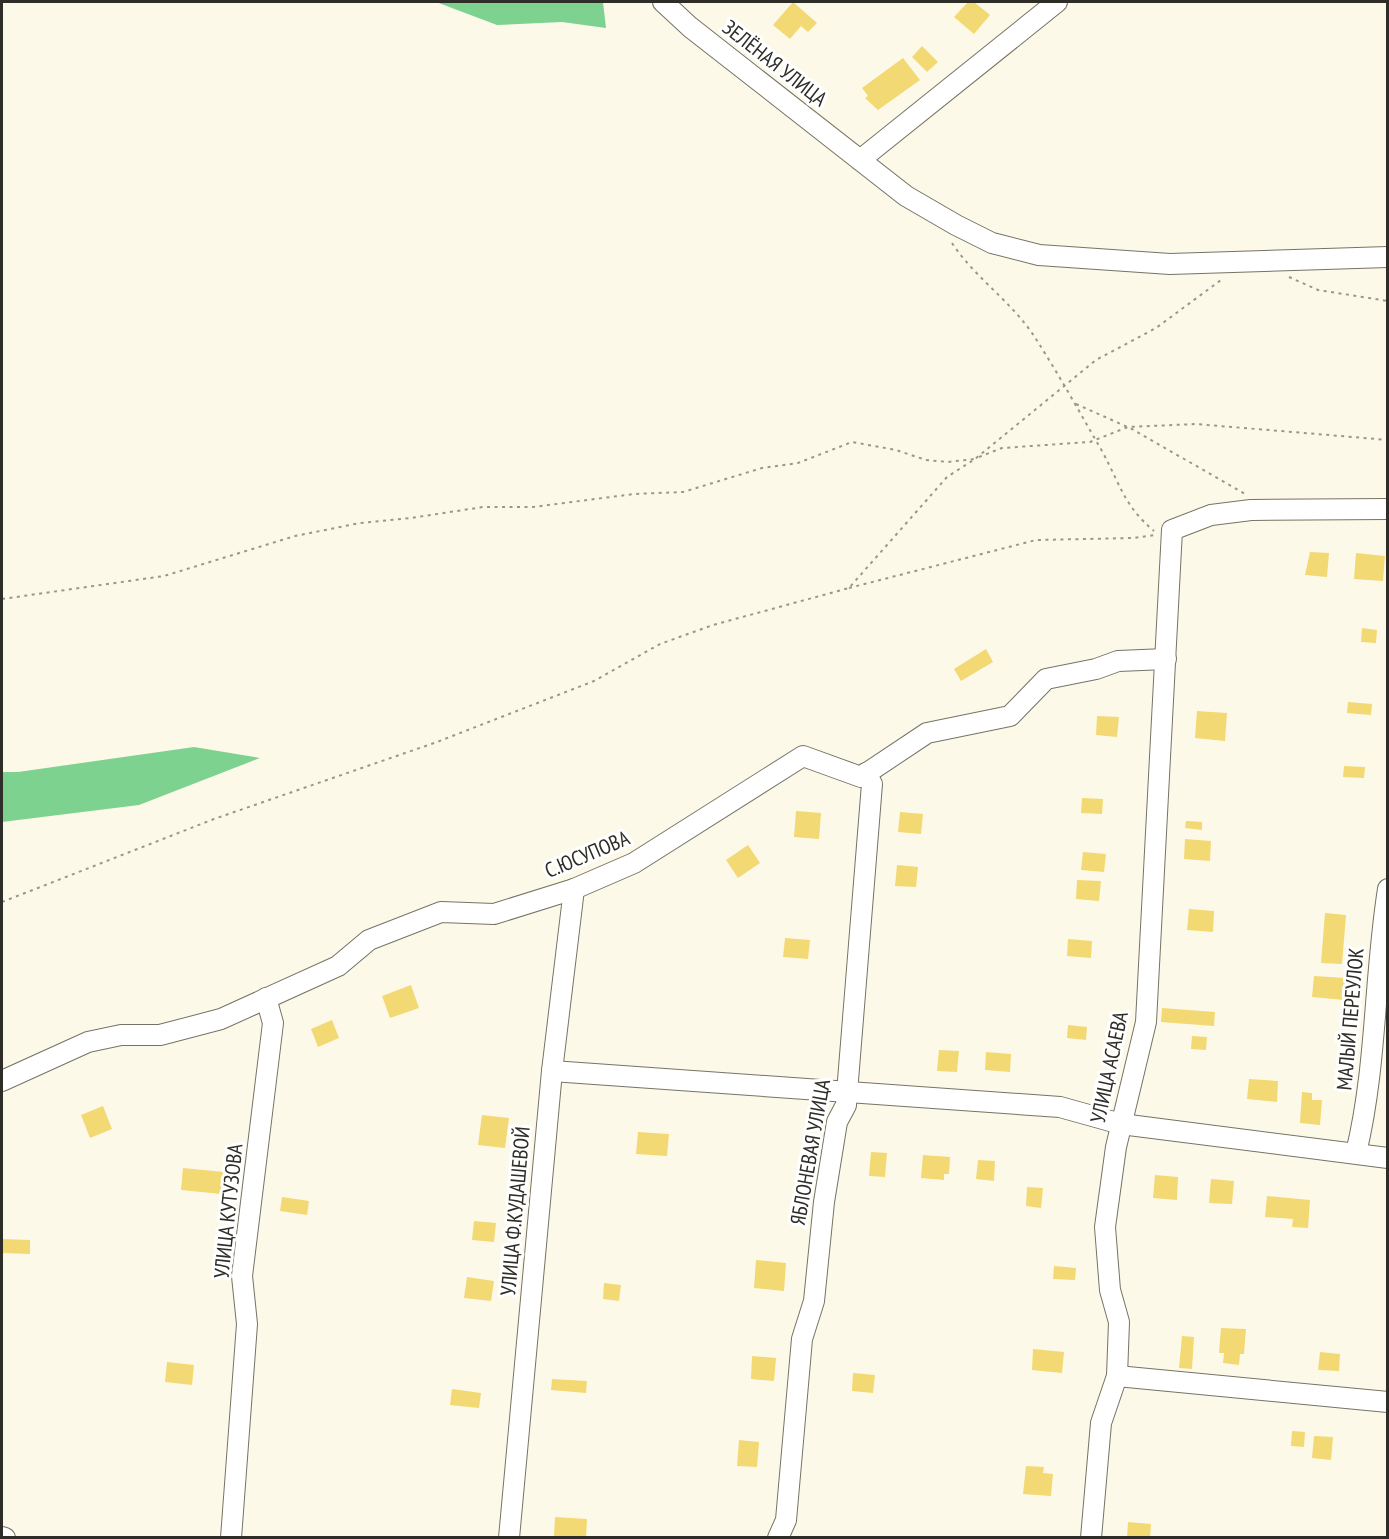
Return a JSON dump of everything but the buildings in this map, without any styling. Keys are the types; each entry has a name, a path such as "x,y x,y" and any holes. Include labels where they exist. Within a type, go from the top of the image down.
{"street":[{"name":"ЗЕЛЁНАЯ УЛИЦА","path":"663,2 690,27 906,196 992,243 1039,255 1170,264 1388,257"},
{"path":"860,160 1057,2"},
{"name":"УЛИЦА АСАЕВА","path":"1091,1538 1101,1423 1117,1376 1119,1322 1110,1290 1105,1227 1121,1124 1146,1022 1172,530 1211,515 1251,510 1388,509"},
{"path":"866,774 927,734 1010,716 1046,679 1096,669 1118,661 1166,658"},
{"name":"С.ЮСУПОВА","path":"2,1081 88,1042 121,1035 160,1035 221,1018 339,966 369,940 441,912 494,914 574,889 634,863 803,756 861,777 866,774"},
{"name":"ЯБЛОНЕВАЯ УЛИЦА","path":"778,1538 786,1520 802,1339 814,1301 824,1202 837,1122 846,1106 872,784 866,774"},
{"name":"УЛИЦА Ф.КУДАШЕВОЙ","path":"509,1538 552,1071 574,889"},
{"name":"МАЛЫЙ ПЕРЕУЛОК","path":"1356,1153 1367,1108 1373,1062 1381,932 1388,889"},
{"name":"УЛИЦА КУТУЗОВА","path":"231,1538 247,1324 242,1276 273,1023 266,998"},
{"path":"552,1071 1060,1107 1121,1124 1388,1158"},
{"path":"1117,1376 1388,1402"}],"path":[{"path":"2,902 214,819 437,741 594,681 660,644 712,625 1036,540 1133,538 1159,534 1135,515 1095,440 1020,316 963,259 951,241 956,225"},
{"path":"1266,261 1280,273 1318,290 1388,301"},
{"path":"849,588 947,477 975,459 1096,360 1156,328 1222,279"},
{"path":"1073,403 1128,427 1251,497"},
{"path":"2,599 164,576 250,549 360,523 483,507 533,507 634,494 683,492 762,468 798,463 852,442 896,450 926,460 948,462 975,459 1002,448 1095,440 1128,427 1196,424 1388,440"}],"green space":[{"path":"436,2 603,2 606,28 562,22 497,25"},
{"path":"194,747 260,758 139,805 2,822 2,772 18,772"}]}
